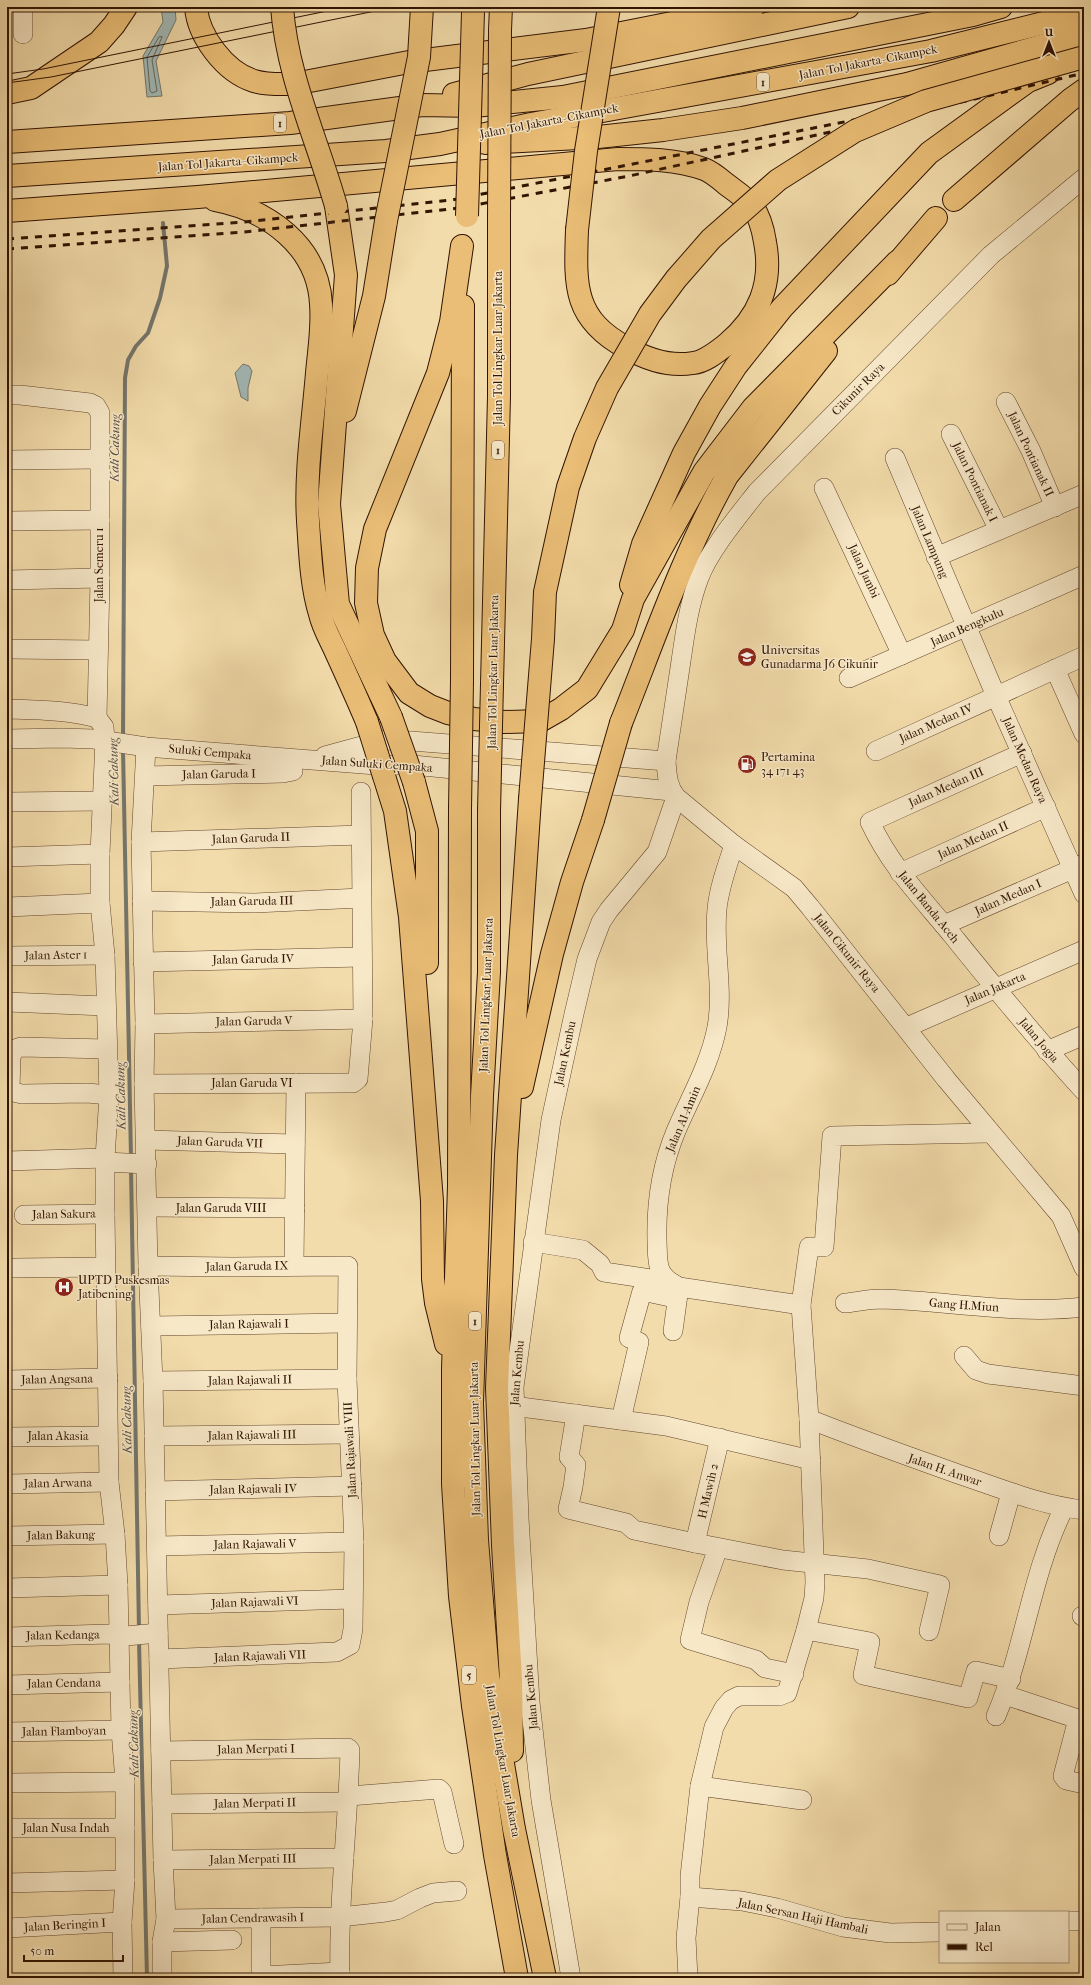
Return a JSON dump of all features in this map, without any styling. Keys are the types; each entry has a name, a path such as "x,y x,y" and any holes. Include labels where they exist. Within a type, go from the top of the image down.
{"highway":[{"path":"7,94 31,88 99,42 114,25 126,7"},
{"path":"196,7 198,23 207,41 219,56 239,73 254,81 275,84 294,84 408,62 586,40 753,7"},
{"path":"282,7 284,37 299,97 336,206 346,275 329,504 339,609 391,717 413,773 427,831 428,1029 423,1086"},
{"path":"330,475 374,296 386,221 419,57 422,7"},
{"path":"7,211 198,197 618,159 671,160 706,170 738,192 752,206 762,223 767,254 767,283 759,306 748,323 716,353 695,363 669,364 646,359 616,342 588,316 578,293 576,262 577,230 586,151 609,7"},
{"path":"422,105 472,88 528,74 848,7"},
{"name":"Jalan Tol Jakarta–Cikampek","path":"7,142 290,123 422,105 474,106 563,97 973,15 1001,7"},
{"name":"Jalan Tol Lingkar Luar Jakarta","path":"473,10 467,216 462,246 464,402 460,809 459,1186 453,1369 453,1484 460,1596 473,1706 495,1856 517,1978"},
{"name":"Jalan Tol Jakarta–Cikampek","path":"7,176 386,151 440,144 531,124 931,51 1084,13"},
{"name":"Jalan Tol Lingkar Luar Jakarta","path":"501,14 499,396 489,811 489,972 482,1096 472,1403 477,1540 488,1675 514,1829 545,1978"},
{"path":"440,144 568,140 663,130 742,118 907,84 1084,34"},
{"path":"633,599 626,599 643,544 684,453 710,406 736,366 782,308 929,153 1028,81 1084,58"},
{"path":"514,1829 511,1680 503,1545 497,1388 506,1155 530,799 543,647 545,592 568,487 585,438 607,388 650,314 671,285 711,239 778,180 855,130 926,101 1084,58"},
{"path":"954,200 1070,100 1084,90"},
{"path":"198,197 224,202 247,209 270,221 291,237 304,252 316,275 322,302 322,331 309,462 308,519 310,551 320,614 368,722 394,811 410,917 432,1201 433,1279 436,1303 453,1369"},
{"path":"462,246 451,322 438,373 375,529 367,568 366,603 372,635 384,661 409,693 430,706 448,713 474,719 505,722 540,721 561,709 587,689 623,630 633,599 704,472 753,408 897,262 936,218"},
{"path":"506,1155 552,954 572,882 593,820 621,723 689,551 727,476 897,262"}],"street":[{"path":"23,7 23,34"},
{"name":"Cikunir Raya","path":"666,761 684,637 694,591 699,576 739,515 757,492 991,255 1084,178"},
{"name":"Jalan Semeru 1","path":"7,395 20,395 90,403 96,406 100,413 100,578 97,718"},
{"name":"Jalan Pontianak II","path":"1006,402 1031,451 1055,507"},
{"name":"Jalan Pontianak I","path":"951,434 999,530"},
{"name":"Jalan Lampung","path":"895,458 936,557 967,626"},
{"path":"7,460 99,459"},
{"name":"Jalan Jambi","path":"824,488 902,655"},
{"path":"936,557 1084,494"},
{"path":"7,521 100,520"},
{"name":"Jalan Bengkulu","path":"849,678 1084,575"},
{"path":"7,580 100,578"},
{"name":"Jalan Medan Raya","path":"967,626 996,696 1046,807 1078,866 1084,894"},
{"path":"7,649 98,650"},
{"name":"Jalan Medan IV","path":"876,751 1084,656"},
{"path":"1055,669 1084,734"},
{"path":"7,710 59,710 76,712 97,718 104,727 124,744 145,776 141,842 146,1140 123,1162 105,1214 109,1482 115,1534 113,1586 122,1636 120,1682 121,1730 125,1782 125,1880 122,1922 123,1978"},
{"name":"Suluki Cempaka","path":"7,739 62,738 316,760"},
{"name":"Jalan Suluki Cempaka","path":"316,760 330,754 384,740 666,761"},
{"path":"411,741 413,773"},
{"path":"124,744 102,801 100,903 105,955 108,1096 123,1162 148,1207 148,1266 154,1381 158,1605 154,1634 159,1660 162,1804 164,1932 162,1978"},
{"name":"Jalan Medan III","path":"870,822 1022,753"},
{"name":"Jalan Suluki Cempaka","path":"316,760 376,764 413,773 674,794"},
{"path":"666,761 667,775 674,794"},
{"name":"Jalan Garuda I","path":"145,776 283,773 293,771"},
{"path":"360,792 363,1019"},
{"name":"Jalan Cikunir Raya","path":"674,794 734,845 794,888 989,1132 1061,1216 1084,1268"},
{"name":"Jalan Kembu","path":"571,1978 541,1800 530,1702 513,1406 518,1345 551,1120 587,959 601,922 612,905 657,852 674,794"},
{"path":"7,802 102,801"},
{"name":"Jalan Medan II","path":"900,873 1046,807"},
{"name":"Jalan Banda Aceh","path":"870,822 881,846 900,873 995,988"},
{"name":"Jalan Garuda II","path":"141,842 360,835"},
{"name":"Jalan Al-Amin","path":"674,1285 662,1276 658,1259 656,1216 657,1198 666,1159 674,1138 694,1096 717,1028 720,1008 717,909 726,868 734,845"},
{"path":"7,857 100,854"},
{"name":"Jalan Medan I","path":"944,925 1078,866"},
{"name":"Jalan Garuda III","path":"142,901 255,902 361,898"},
{"path":"7,907 100,903"},
{"name":"Jalan Jakarta","path":"907,1028 1084,950"},
{"name":"Jalan Aster 1","path":"7,956 105,955"},
{"name":"Jalan Garuda IV","path":"143,962 362,958"},
{"name":"Jalan Jogja","path":"995,988 1047,1051 1084,1091"},
{"path":"7,1002 105,1006"},
{"name":"Jalan Garuda V","path":"145,1024 363,1019"},
{"name":"Jalan Garuda VI","path":"144,1084 350,1083 358,1079 363,1019"},
{"path":"1047,1051 1084,1035"},
{"path":"107,1049 21,1047 15,1049 11,1056 10,1089 13,1092 22,1094 87,1093 108,1096"},
{"path":"294,1265 296,1083"},
{"path":"688,1978 686,1938 690,1897 690,1876 700,1786 714,1727 724,1708 731,1700 740,1696 779,1696 787,1693 794,1674 814,1598 816,1563 810,1419 801,1305 809,1247 824,1247 832,1136 989,1132"},
{"name":"Jalan Garuda VII","path":"146,1140 295,1144"},
{"path":"7,1161 123,1162"},
{"name":"Jalan Garuda VIII","path":"148,1207 295,1208"},
{"name":"Jalan Sakura","path":"24,1215 105,1214"},
{"path":"533,1242 583,1250 600,1264 604,1272 674,1285 801,1305"},
{"name":"Jalan Garuda IX","path":"148,1266 233,1267 346,1264"},
{"name":"Jalan Rajawali VIII","path":"346,1264 348,1266 346,1323 347,1379 354,1542 352,1637"},
{"path":"15,1268 106,1267"},
{"path":"673,1331 674,1285"},
{"path":"621,1420 639,1342 629,1338 642,1291 670,1297 674,1285"},
{"name":"Gang H.Miun","path":"845,1303 880,1299 1022,1310 1052,1310 1084,1307"},
{"name":"Jalan Rajawali I","path":"151,1326 346,1323"},
{"path":"964,1356 976,1370 988,1374 1084,1386"},
{"name":"Jalan Angsana","path":"7,1380 108,1378"},
{"name":"Jalan Rajawali II","path":"154,1381 347,1379"},
{"path":"513,1406 666,1426 811,1460"},
{"path":"576,1414 569,1456 576,1465 568,1509 626,1523 634,1530 718,1548 783,1560 868,1569 940,1585 929,1631"},
{"name":"Jalan H. Anwar","path":"810,1419 888,1450 1011,1493 1064,1508 1084,1510"},
{"name":"Jalan Rajawali III","path":"154,1436 349,1434"},
{"name":"Jalan Akasia","path":"7,1437 108,1436"},
{"name":"H Mawih 2","path":"695,1543 720,1438"},
{"name":"Jalan Arwana","path":"7,1484 109,1482"},
{"name":"Jalan Rajawali IV","path":"155,1491 352,1486"},
{"path":"999,1536 1011,1493"},
{"path":"996,1716 1008,1687 1041,1562 1052,1532 1064,1508"},
{"name":"Jalan Bakung","path":"7,1536 115,1534"},
{"name":"Jalan Rajawali V","path":"157,1546 354,1542"},
{"path":"718,1548 699,1602 690,1640 756,1660 765,1668 794,1674"},
{"path":"7,1588 113,1586"},
{"name":"Jalan Rajawali VI","path":"158,1605 352,1599"},
{"path":"806,1630 870,1642 863,1674 968,1698 976,1672 1078,1719 1063,1776 1066,1780 1084,1784"},
{"name":"Jalan Kedanga","path":"7,1636 122,1636 154,1634"},
{"name":"Jalan Rajawali VII","path":"159,1660 337,1652 350,1645 352,1637"},
{"name":"Jalan Cendana","path":"7,1685 120,1682"},
{"name":"Jalan Flamboyan","path":"7,1732 121,1730"},
{"name":"Jalan Merpati I","path":"161,1751 344,1748 350,1750 348,1799"},
{"path":"7,1783 125,1782"},
{"path":"700,1786 802,1800"},
{"name":"Jalan Merpati II","path":"162,1804 348,1799 439,1789 442,1792 454,1844"},
{"path":"262,1918 261,1977 340,1975 340,1916 348,1799"},
{"name":"Jalan Nusa Indah","path":"7,1828 125,1828"},
{"name":"Jalan Merpati III","path":"163,1860 344,1858"},
{"path":"7,1882 125,1880"},
{"name":"Jalan Cendrawasih I","path":"164,1932 262,1918 340,1916 386,1912 397,1910 433,1893 457,1892"},
{"name":"Jalan Sersan Haji Hambali","path":"690,1897 742,1902 776,1908 843,1927 890,1933 939,1932"},
{"path":"1069,1921 1084,1921"},
{"name":"Jalan Beringin I","path":"7,1928 122,1922"},
{"path":"164,1932 232,1940"}],"water":[{"path":"161,7 175,7 176,20 156,61 162,96 147,97 143,56 163,22"},
{"path":"243,364 249,366 252,371 248,388 248,401 241,397 235,373"}],"waterway":[{"name":"Kali Cakung","path":"123,738 125,378 128,360 136,346 148,333 160,298 167,266 163,223"},
{"name":"Kali Cakung","path":"123,749 131,1158"},
{"name":"Kali Cakung","path":"131,1169 139,1630"},
{"name":"Kali Cakung","path":"139,1641 147,1978"}],"tram line":[{"path":"7,74 43,69 347,7"},
{"path":"7,83 51,77 395,7"}],"railway":[{"path":"7,239 244,222 452,200 889,113 1039,78 1084,65"},
{"path":"7,249 244,232 459,208 629,176 890,119 1084,73"}],"place":[{"name":"Universitas Gunadarma J6 Cikunir","path":"747,657"},
{"name":"Pertamina 34 171 43","path":"747,764"},
{"name":"UPTD Puskesmas Jatibening","path":"64,1287"}]}
